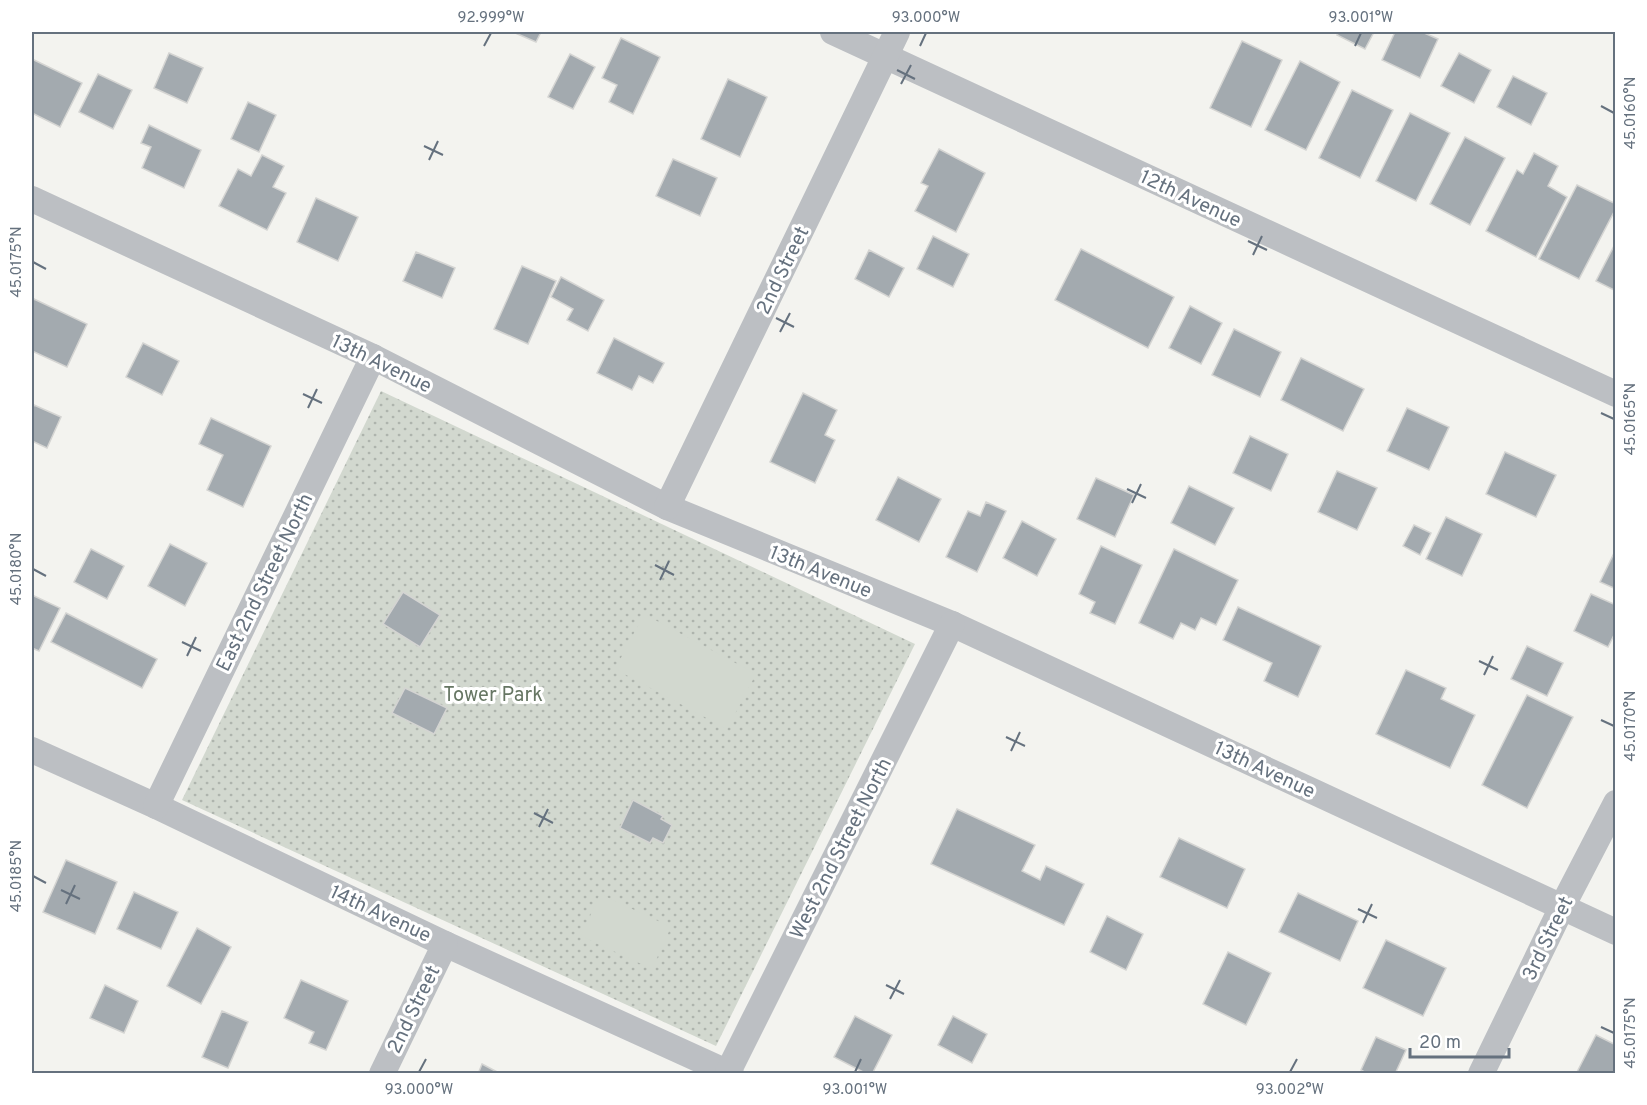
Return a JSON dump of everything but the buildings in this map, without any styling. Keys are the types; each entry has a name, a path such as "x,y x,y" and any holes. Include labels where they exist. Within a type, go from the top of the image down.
{"street":[{"name":"12th Avenue","path":"833,32 1616,394"},
{"name":"2nd Street","path":"667,507 897,32"},
{"name":"13th Avenue","path":"32,199 373,357 667,507 952,624 1616,932"},
{"name":"East 2nd Street North","path":"156,806 373,357"},
{"name":"West 2nd Street North","path":"729,1073 952,624"},
{"name":"14th Avenue","path":"32,750 156,806 444,944 729,1073"},
{"name":"3rd Street","path":"1481,1074 1562,907 1616,803"},
{"name":"2nd Street","path":"382,1074 444,944"}],"green space":[{"name":"Tower Park","path":"381,391 915,644 716,1046 182,800"},
{"path":"644,614 756,674 727,729 615,669"},
{"path":"600,894 671,927 652,969 581,936"}]}
